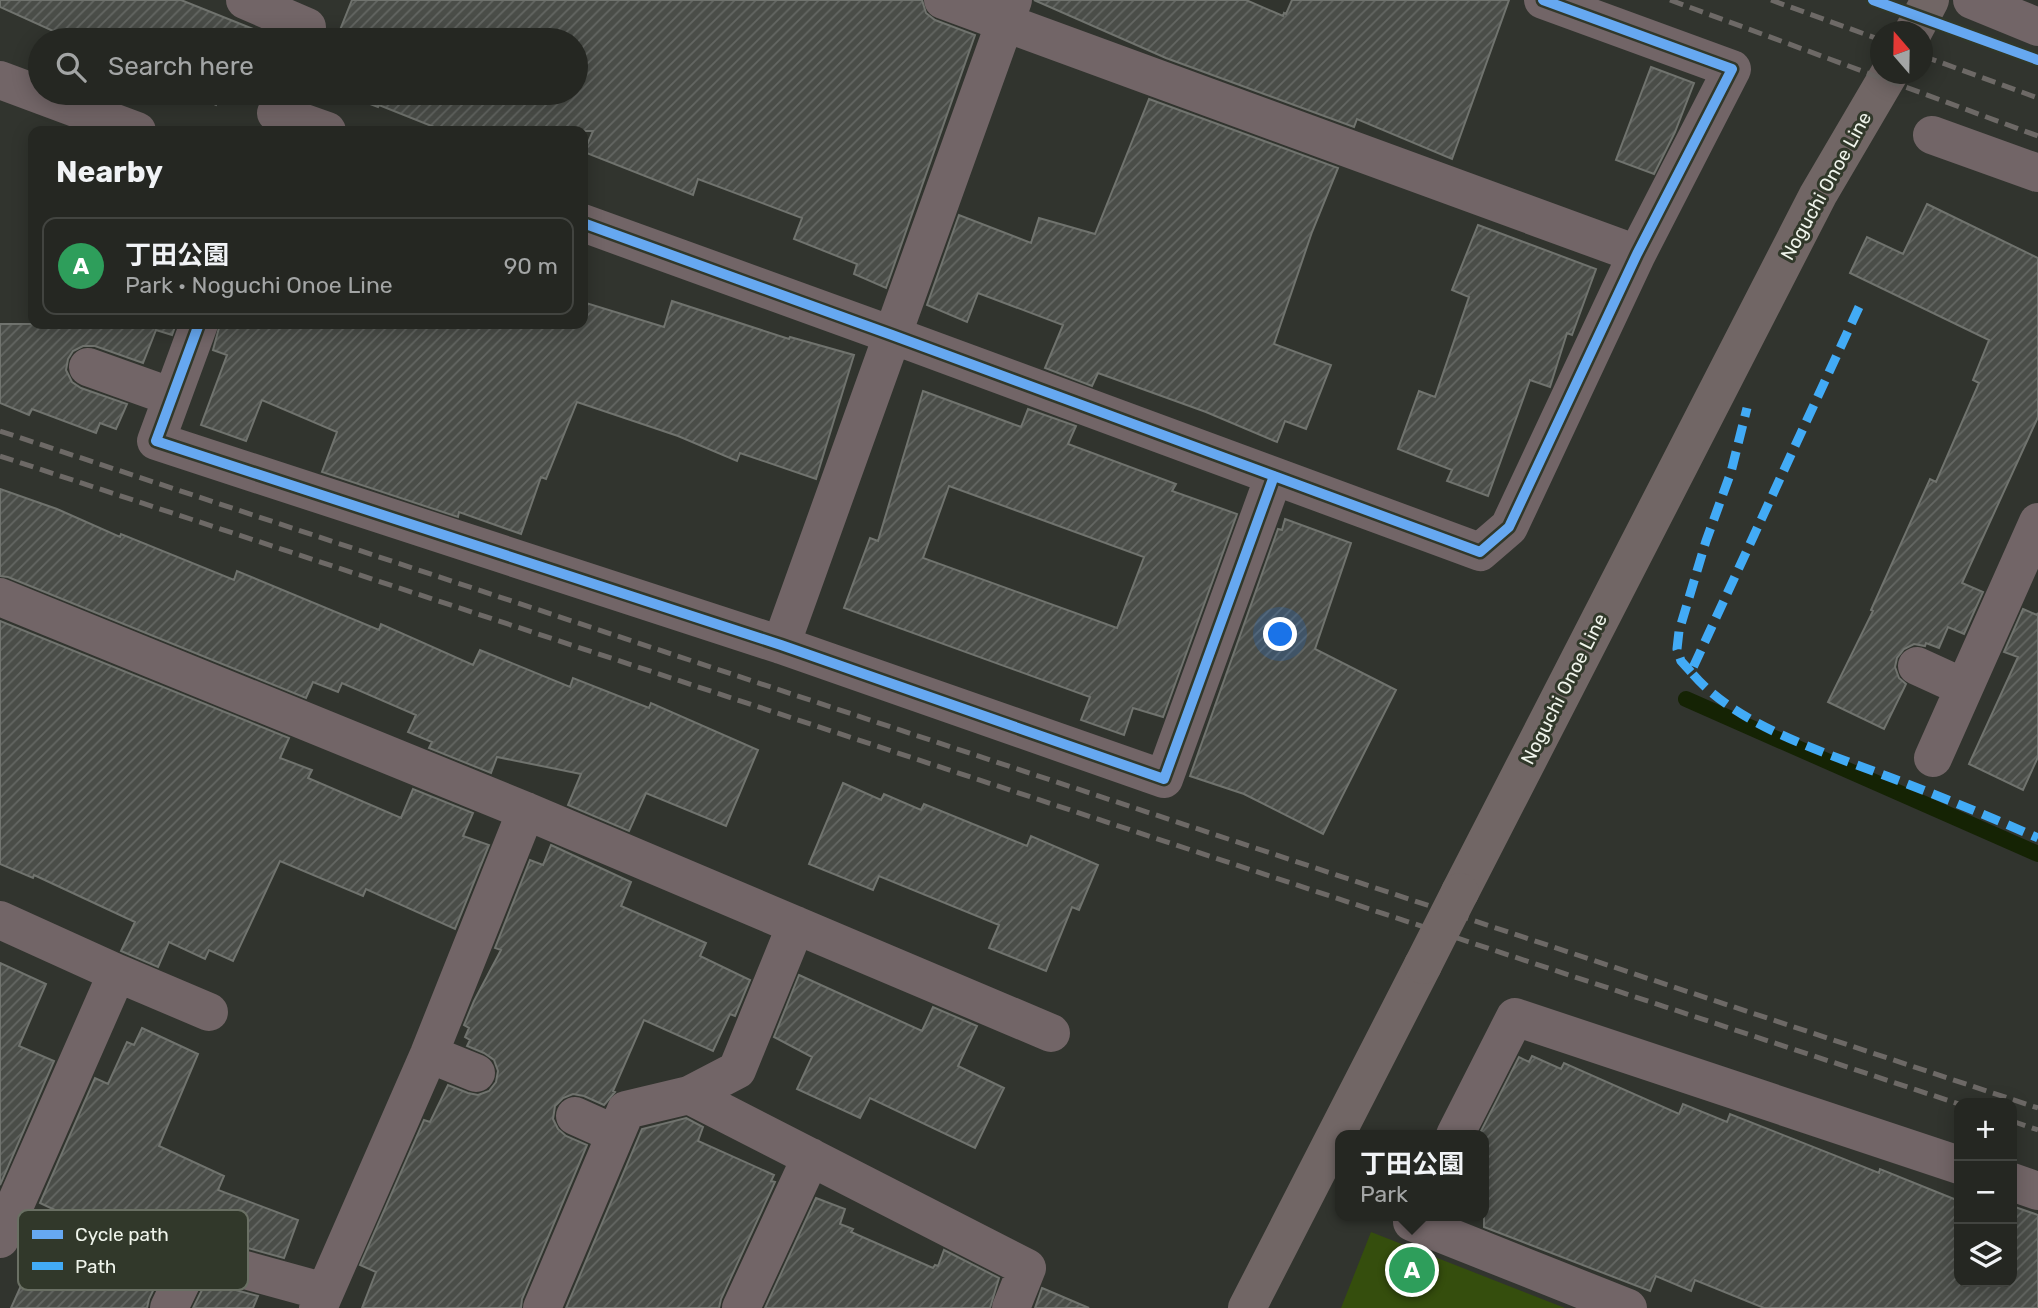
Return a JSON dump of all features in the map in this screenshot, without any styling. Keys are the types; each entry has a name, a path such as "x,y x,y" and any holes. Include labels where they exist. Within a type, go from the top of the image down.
{"main road":[{"path":"1919,21 1930,0"},
{"name":"Noguchi Onoe Line","path":"1338,1130 1818,195 1883,84"},
{"name":"Noguchi Onoe Line","path":"1247,1308 1335,1136"}],"street":[{"path":"246,0 309,22"},
{"path":"943,0 1009,11 1637,254"},
{"path":"588,225 892,335 1267,497 1480,552 1509,527 1637,254 1732,69 1543,0"},
{"path":"1972,0 2038,27"},
{"path":"780,645 1009,11"},
{"path":"0,80 28,90"},
{"path":"67,105 124,126"},
{"path":"276,112 314,126"},
{"path":"1932,135 2038,173"},
{"path":"197,329 156,441 780,645 1164,779 1267,497"},
{"path":"88,367 172,397"},
{"path":"1933,758 2038,522"},
{"path":"0,597 526,811 1051,1033"},
{"path":"1917,666 1963,687"},
{"path":"248,1275 322,1300 429,1054 526,811"},
{"path":"0,920 209,1012"},
{"path":"542,1308 626,1110 690,1095 737,1070 796,925"},
{"path":"0,1239 13,1176 117,973"},
{"path":"1458,1130 1515,1017 1954,1163"},
{"path":"429,1054 476,1073"},
{"path":"690,1095 1027,1268 1011,1308"},
{"path":"575,1116 615,1134"},
{"path":"741,1308 811,1157"},
{"path":"2017,1184 2038,1191"},
{"path":"1412,1221 1628,1308"},
{"path":"169,1308 178,1290"}],"green space":[{"path":"1371,1232 1565,1308 1341,1308"}],"building":[{"path":"0,0 181,0 251,28 46,28 0,7"},
{"path":"352,0 922,0 926,13 935,20 975,35 886,288 854,274 857,264 794,239 802,218 698,179 693,195 588,154 588,143 593,131 588,131 588,126 432,126 379,105 588,105 588,28 341,28"},
{"path":"1034,0 1246,0 1283,16 1292,0 1509,0 1452,159 1357,119 1354,127 1166,58"},
{"path":"1651,67 1694,83 1675,132 1654,174 1616,160"},
{"path":"1149,99 1338,168 1312,232 1274,344 1331,365 1306,429 1285,421 1277,442 1206,412 1098,373 1092,386 1045,368 1063,325 978,293 967,322 927,305 959,215 1031,243 1039,218 1095,234"},
{"path":"1927,204 2038,258 2038,417 1962,583 1983,592 1964,634 1948,627 1939,648 1926,643 1925,646 1914,644 1904,649 1897,658 1895,667 1899,678 1906,684 1884,729 1828,702 1873,611 1871,610 1930,479 1936,482 1979,383 1973,380 1989,340 1850,273 1867,237 1903,254"},
{"path":"1478,225 1596,269 1572,335 1567,333 1550,387 1530,380 1488,496 1447,481 1452,470 1398,449 1419,391 1435,397 1469,297 1452,290"},
{"path":"672,301 789,339 790,337 854,355 816,479 740,453 737,461 678,436 577,402 546,479 541,477 521,534 459,512 458,517 322,472 337,432 262,400 246,441 201,425 227,355 213,350 219,329 588,329 588,304 664,327"},
{"path":"0,324 28,324 28,329 174,329 172,335 156,330 143,363 95,346 83,346 73,351 68,359 66,370 72,382 81,388 127,404 116,429 100,423 96,433 32,409 29,415 0,403"},
{"path":"923,391 1021,427 1028,409 1076,426 1068,444 1176,484 1172,491 1237,514 1163,717 1133,708 1124,735 1081,720 1090,697 844,608 870,538 878,541","holes":["949,486 1144,557 1117,628 923,558"]},
{"path":"0,489 234,580 237,571 379,630 381,624 473,665 480,650 570,687 573,678 649,708 651,703 758,750 726,826 646,793 629,831 568,805 581,774 497,757 491,773 429,748 432,742 408,732 416,715 342,683 338,692 313,682 306,698 0,576"},
{"path":"1285,519 1351,543 1315,649 1396,690 1323,834 1244,794 1190,776 1278,529 1282,530"},
{"path":"2023,609 2037,615 2038,613 2038,757 2023,790 1969,764 2018,657 2004,652"},
{"path":"0,621 289,738 280,758 312,770 308,778 401,818 413,789 473,813 463,836 489,845 455,929 366,889 363,896 280,861 233,961 209,950 205,959 169,942 158,967 121,951 135,922 34,875 33,878 0,864"},
{"path":"843,783 881,800 884,794 921,810 924,804 1027,846 1031,836 1098,865 1079,910 1072,907 1046,971 989,948 999,925 879,876 873,890 809,864"},
{"path":"551,845 631,882 621,906 706,943 700,956 750,980 735,1016 730,1014 713,1051 644,1020 613,1091 615,1092 604,1105 573,1094 563,1098 555,1106 553,1119 558,1129 566,1136 587,1145 522,1299 521,1308 362,1308 376,1272 360,1265 424,1120 430,1122 448,1085 478,1095 489,1091 496,1082 498,1071 494,1060 467,1046 470,1040 465,1037 469,1028 464,1025 501,950 495,948 530,860 543,865"},
{"path":"0,963 46,984 19,1046 54,1061 0,1185"},
{"path":"799,975 922,1031 933,1007 977,1026 958,1066 1004,1088 975,1148 870,1098 860,1118 797,1089 812,1057 774,1037"},
{"path":"142,1028 198,1054 159,1146 224,1176 218,1190 298,1220 284,1258 248,1248 248,1210 55,1210 40,1203 95,1078 108,1084 127,1042 134,1045"},
{"path":"1532,1056 1561,1069 1564,1063 1679,1114 1683,1104 1727,1122 1730,1114 1879,1173 1880,1169 1954,1199 1954,1287 2017,1287 2017,1208 2038,1215 2038,1308 1764,1308 1695,1280 1691,1291 1656,1276 1650,1291 1484,1227 1484,1221 1489,1221 1489,1130 1482,1130 1519,1057 1529,1062"},
{"path":"686,1118 703,1127 698,1141 774,1175 771,1181 775,1182 719,1308 566,1308 642,1129"},
{"path":"816,1198 845,1209 840,1224 853,1229 851,1232 933,1268 938,1266 944,1250 999,1278 990,1308 765,1308"},
{"path":"1042,1288 1089,1308 1035,1308"},
{"path":"19,1290 153,1290 147,1308 11,1308"},
{"path":"202,1290 236,1290 258,1296 253,1308 193,1308"}],"waterway":[{"path":"1686,699 2038,854"}],"railway":[{"path":"1670,0 2038,136"},
{"path":"1771,0 1870,36"},
{"path":"1933,60 2038,98"},
{"path":"0,431 2038,1108"},
{"path":"0,456 1954,1102"},
{"path":"2017,1123 2038,1130"}],"marked path":[{"path":"1859,307 1691,672 1732,708 1782,735 2038,838"},
{"path":"1691,672 1681,661 1677,649 1679,631 1706,541 1731,472 1747,408"}],"cycle path":[{"path":"588,225 1480,552 1509,527 1637,254 1732,69 1543,0"},
{"path":"1873,0 2038,60"},
{"path":"197,329 156,441 781,645 1164,779 1274,476"}],"place":[{"name":"丁田公園","path":"1412,1270"}]}
